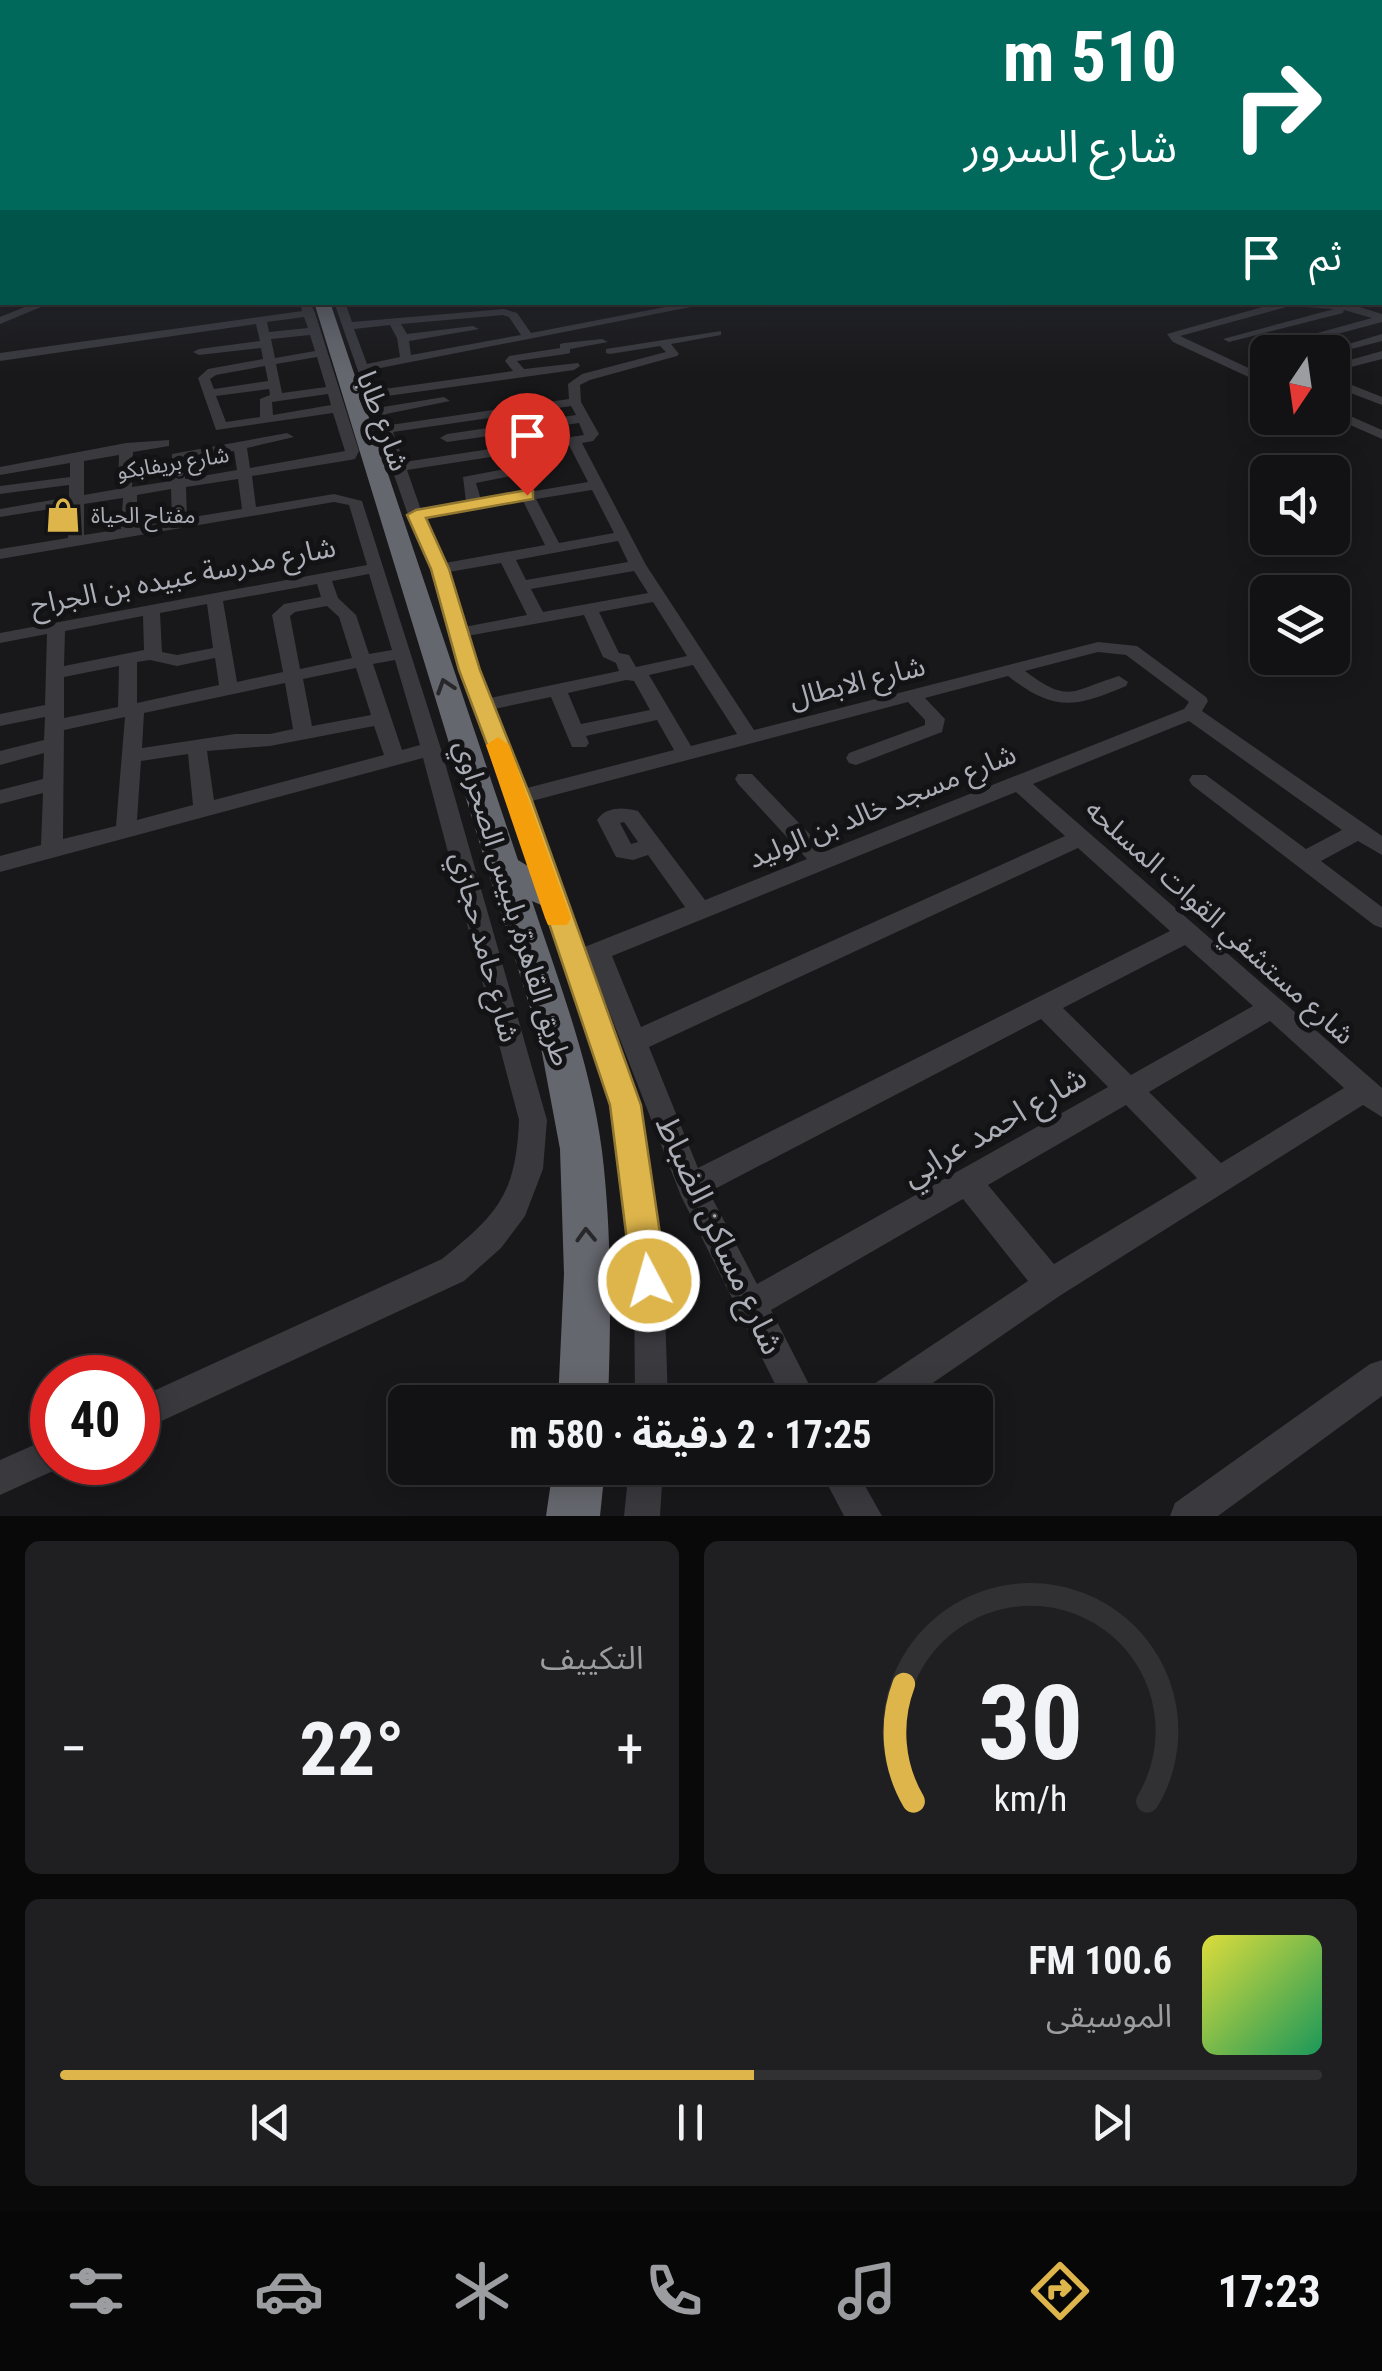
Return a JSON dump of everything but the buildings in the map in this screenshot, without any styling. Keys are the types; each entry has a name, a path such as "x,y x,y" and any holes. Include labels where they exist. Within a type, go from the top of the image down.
{"highway":[{"name":"طريق القاهرة, بلبيس الصحراوي","path":"322,315 364,414 388,511 558,1037 581,1149 587,1274 584,1385"},
{"path":"502,866 550,896"},
{"path":"573,1516 578,1485"}],"street":[{"path":"0,321 40,305"},
{"path":"364,368 687,305"},
{"path":"1250,374 1177,340 1174,332 1274,305"},
{"path":"1296,305 1350,308 1382,319"},
{"path":"1229,340 1350,308"},
{"path":"466,314 480,346"},
{"path":"0,357 322,315 394,322 508,314 528,337"},
{"path":"195,335 200,359 266,340 322,315"},
{"path":"322,315 321,354 333,390 364,414 438,420 576,402"},
{"name":"شارع طابا","path":"322,315 364,368 364,414 400,467 388,511 440,569 457,633 519,798 550,896 586,958 626,1105 649,1281 651,1385"},
{"path":"1324,335 1382,319"},
{"path":"261,320 276,390"},
{"path":"616,320 638,346"},
{"path":"1303,321 1333,332"},
{"path":"394,322 403,338 406,360"},
{"path":"1358,325 1382,335"},
{"path":"587,326 624,367"},
{"path":"1196,326 1250,348"},
{"path":"403,338 473,328"},
{"path":"554,332 581,379"},
{"path":"521,373 510,360 564,349 638,346 716,332"},
{"path":"1350,345 1382,335"},
{"path":"400,467 579,440 592,434 572,387 581,379 674,354 664,342"},
{"path":"463,349 480,378"},
{"path":"321,354 208,373 204,378 221,426 274,418 364,414 444,401"},
{"path":"1350,364 1382,355"},
{"path":"1228,364 1250,358"},
{"path":"364,414 480,378 574,366"},
{"path":"1355,390 1382,382"},
{"path":"1350,388 1381,406"},
{"path":"276,390 264,402 287,437 294,468"},
{"path":"209,394 333,390"},
{"path":"1350,413 1381,406"},
{"path":"518,408 539,446"},
{"name":"شارع بريفابكو","path":"1,516 294,468 352,454 364,414"},
{"path":"447,438 584,418"},
{"path":"438,420 456,458"},
{"path":"1350,420 1382,434"},
{"path":"180,524 177,457 287,437"},
{"path":"579,440 595,485 621,536 749,738"},
{"path":"0,471 126,447 164,444"},
{"path":"240,444 250,513"},
{"path":"126,447 129,533"},
{"path":"522,448 532,468 535,494 554,548"},
{"path":"76,456 76,542"},
{"path":"312,464 318,501"},
{"path":"474,503 467,482 471,478 532,468"},
{"path":"0,490 76,480"},
{"path":"0,554 318,501 350,498 388,511 595,485"},
{"name":"شارع حامد حجازي","path":"160,1405 453,1270 496,1236 513,1211 533,1159 532,1120 431,749 376,568 388,511"},
{"path":"440,569 621,536"},
{"path":"507,558 537,618"},
{"path":"522,586 638,565"},
{"name":"شارع مدرسة عبيده بن الجراح","path":"0,638 376,568"},
{"path":"323,577 330,600 347,615 394,756"},
{"path":"457,633 658,596"},
{"path":"214,598 229,689"},
{"path":"304,734 281,615 290,608 330,600"},
{"path":"151,610 153,654"},
{"path":"590,610 612,657 605,662 628,677 662,713 686,754"},
{"path":"52,850 56,627"},
{"name":"شارع الابطال","path":"519,798 1114,646 1131,650 1194,704 1382,847"},
{"path":"55,672 153,654 170,661 223,652"},
{"path":"0,720 54,726 401,653"},
{"path":"126,830 131,756 128,659"},
{"path":"482,706 698,659"},
{"path":"1012,670 1045,696 1062,702 1078,700 1119,682"},
{"path":"558,692 577,738 662,713"},
{"path":"856,758 935,728 935,719 913,696"},
{"name":"شارع مسجد خالد بن الوليد","path":"586,958 1018,783 1194,704"},
{"path":"131,756 304,734 381,719"},
{"path":"0,758 54,726"},
{"path":"197,746 204,808"},
{"path":"0,864 431,749"},
{"path":"745,778 823,862"},
{"path":"1199,780 1382,919"},
{"name":"شارع مستشفي القوات المسلحه","path":"1018,783 1374,1098"},
{"path":"0,798 53,784"},
{"path":"1304,860 1358,831"},
{"path":"635,1042 1080,838"},
{"path":"653,845 701,912"},
{"path":"691,1186 1187,933"},
{"name":"شارع مساكن الضباط","path":"586,958 635,1042 691,1186 792,1385"},
{"path":"1043,1004 1219,1180"},
{"name":"شارع احمد عرابي","path":"750,1305 1272,1008"},
{"path":"902,1385 1050,1284 1219,1180 1374,1098"},
{"path":"967,1181 1050,1284"},
{"path":"1188,1516 1382,1376"},
{"path":"0,1478 30,1464"},
{"path":"642,1516 645,1485"},
{"path":"846,1485 864,1516"}],"slow traffic":[{"path":"498,745 558,918"}],"place":[{"name":"مفتاح الحياة","path":"63,515"}],"route":[{"path":"527,495 416,515 440,569 482,706 519,798 626,1105 649,1281"}]}
